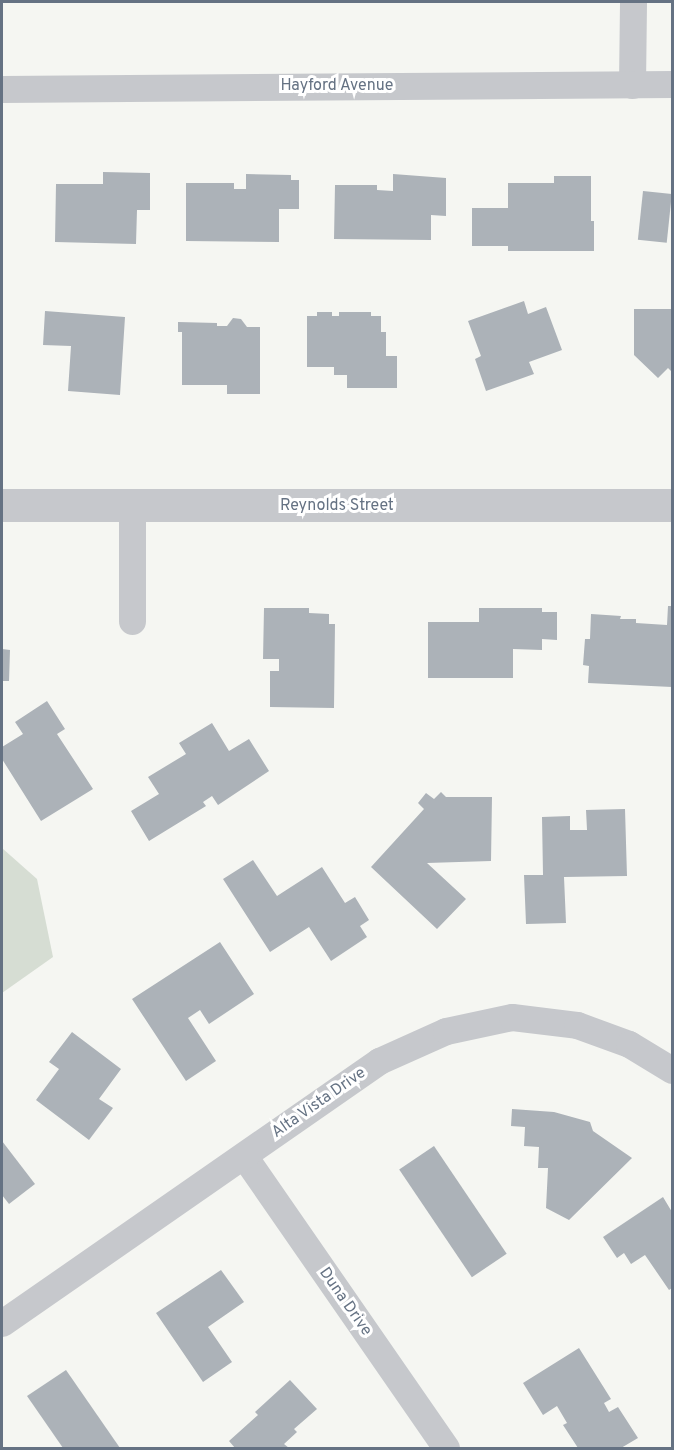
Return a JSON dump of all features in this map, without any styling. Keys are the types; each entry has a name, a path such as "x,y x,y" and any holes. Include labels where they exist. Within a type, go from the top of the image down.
{"street":[{"path":"632,85 633,2"},
{"name":"Hayford Avenue","path":"2,89 672,84"},
{"name":"Reynolds Street","path":"2,505 672,505"},
{"path":"132,506 132,621"},
{"name":"Alta Vista Drive","path":"2,1323 379,1061 446,1030 512,1017 577,1025 629,1044 672,1070"},
{"name":"Duna Drive","path":"244,1156 446,1449"}],"shaded area":[{"path":"2,848 37,879 53,957 2,993"}],"building":[{"path":"103,172 150,173 150,210 137,210 136,244 55,242 56,184 103,184"},
{"path":"246,174 291,175 291,180 299,180 299,209 279,209 279,242 186,241 186,183 234,183 234,189 246,189"},
{"path":"393,174 446,178 446,216 431,215 431,240 334,239 335,185 377,185 377,190 393,191"},
{"path":"554,176 591,176 594,251 508,251 508,246 472,246 472,208 508,208 508,183 554,183"},
{"path":"643,191 672,194 667,243 638,240"},
{"path":"524,301 528,314 546,307 562,350 529,362 534,374 486,391 475,359 481,356 468,321"},
{"path":"634,309 672,309 672,372 668,368 658,378 634,355"},
{"path":"45,311 125,317 120,395 68,391 71,346 43,345"},
{"path":"317,312 332,312 332,316 339,316 339,312 371,312 371,316 381,316 381,332 386,332 386,356 397,356 397,388 347,388 347,375 334,375 334,367 307,367 307,316 317,316"},
{"path":"233,318 241,319 247,327 260,327 260,394 227,394 227,385 182,385 182,332 178,332 178,322 217,323 217,326 227,326"},
{"path":"668,606 672,606 672,687 588,683 589,666 583,665 585,639 590,639 591,614 636,619 636,623 667,625"},
{"path":"264,608 309,608 309,613 329,614 329,624 335,624 334,708 270,707 270,671 279,671 279,659 263,659"},
{"path":"479,608 542,608 542,612 557,612 557,640 542,639 542,650 513,649 513,678 428,678 428,622 479,622"},
{"path":"2,649 10,650 9,681 2,681"},
{"path":"47,701 65,729 57,734 93,789 41,821 2,759 2,747 23,734 15,722"},
{"path":"212,723 229,751 249,739 269,771 218,805 212,796 203,802 206,806 149,841 131,811 159,794 148,777 186,754 179,743"},
{"path":"441,792 446,797 492,797 491,861 427,863 466,899 437,929 371,867 424,809 418,803 426,793 434,799"},
{"path":"625,809 627,876 564,877 566,923 526,924 524,875 543,875 542,817 570,816 570,830 587,830 586,810"},
{"path":"253,860 277,896 322,867 345,903 355,897 369,920 360,926 367,937 331,961 309,927 270,952 223,879"},
{"path":"220,942 254,994 209,1024 200,1010 188,1018 216,1061 186,1081 132,999"},
{"path":"72,1032 121,1069 99,1099 113,1108 89,1140 36,1100 59,1069 49,1062"},
{"path":"512,1109 554,1112 590,1122 593,1131 632,1158 569,1220 546,1208 548,1168 538,1168 539,1147 524,1146 525,1127 511,1126"},
{"path":"2,1141 35,1184 9,1204 2,1195"},
{"path":"434,1146 507,1254 472,1277 399,1169"},
{"path":"663,1197 672,1212 672,1288 669,1290 645,1255 631,1264 624,1253 617,1258 603,1237"},
{"path":"221,1270 244,1302 208,1327 232,1362 203,1382 156,1313"},
{"path":"579,1348 611,1399 604,1403 609,1412 618,1407 638,1438 621,1448 578,1448 563,1425 567,1423 557,1406 543,1415 523,1383"},
{"path":"66,1370 120,1448 63,1448 27,1396"},
{"path":"290,1380 317,1409 294,1429 297,1432 284,1444 289,1448 235,1448 229,1441 258,1415 255,1412"}]}
